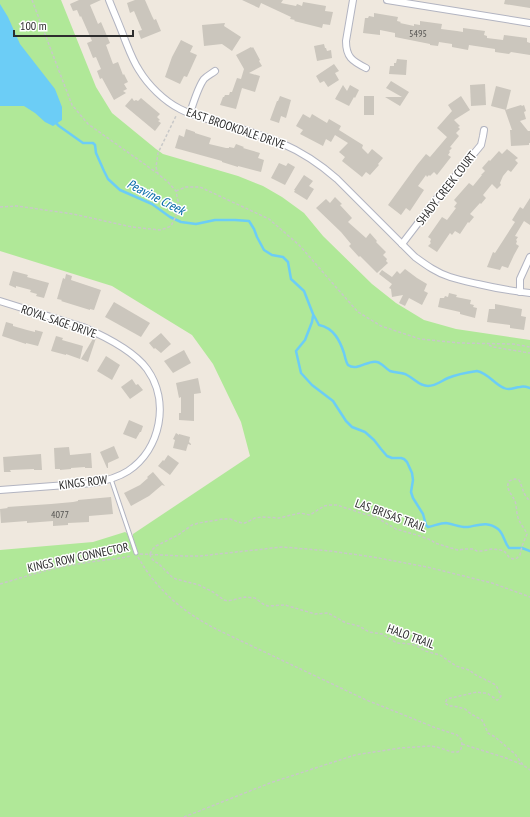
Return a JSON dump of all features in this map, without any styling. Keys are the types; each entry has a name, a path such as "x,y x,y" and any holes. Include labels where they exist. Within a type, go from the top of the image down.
{"street":[{"name":"EAST BROOKDALE DRIVE","path":"109,0 128,48 139,70 168,101 180,109 190,113 265,136 295,149 311,158 337,178 415,257 427,266 451,278 530,293"},
{"path":"353,0 346,47 350,58 366,68"},
{"path":"387,0 530,23"},
{"path":"190,113 194,100 204,80 215,71"},
{"name":"SHADY CREEK COURT","path":"402,244 480,145 484,136 484,130"},
{"path":"520,292 520,279 530,257"},
{"name":"ROYAL SAGE DRIVE","path":"0,301 96,332 140,360 153,379 157,390 160,402 159,422"},
{"name":"KINGS ROW","path":"0,490 93,483 111,479 128,471 145,455 152,445 159,422"}],"lane":[{"path":"111,479 136,553"}],"path":[{"path":"0,207 17,206 73,214 132,227 161,230 171,226 179,206 176,191 168,182 88,124 72,105 32,0"},
{"path":"158,174 156,167 158,153 180,109"},
{"path":"176,191 186,187 200,187 269,219 299,245 358,312 381,326 420,339 460,343 514,344 530,347"},
{"path":"487,344 493,347 530,353"},
{"name":"LAS BRISAS TRAIL","path":"150,554 156,546 192,525 199,523 223,519 230,519 245,523 255,518 262,517 280,518 300,514 310,515 324,506 337,505 374,516 396,529 420,536 451,548 458,550 473,549 482,552 492,549 501,550 513,559 520,555 527,534 517,517 516,503 508,490 509,481 515,479 519,480 524,494 530,500"},
{"path":"136,553 200,556 282,548 330,551 427,567 492,583 530,597"},
{"path":"136,553 158,586 168,596 201,621 364,699 457,735 462,744 461,749 458,752 452,752 430,746 400,748 355,755 270,783 184,817"},
{"name":"KINGS ROW CONNECTOR","path":"0,584 70,565 133,556 136,553"},
{"name":"HALO TRAIL","path":"150,554 151,558 172,577 199,585 213,592 224,600 228,601 244,597 255,598 268,606 285,605 315,614 328,613 346,623 359,626 369,632 382,634 397,643 412,644 425,651 440,655 456,666 468,670 494,684 501,696 497,700 487,694 477,692 447,699 445,703 447,705 465,709 482,720 488,733 515,754 523,765 530,770"},
{"path":"462,744 523,765"}],"green space":[{"path":"0,0 61,0 96,87 112,113 163,154 238,176 263,186 282,197 304,213 323,236 372,284 396,303 424,320 456,329 530,340 530,817 0,817 0,550 93,542 125,532 133,537 133,534 250,456 241,422 213,364 192,335 112,286 0,251"}],"water":[{"path":"0,4 8,17 20,44 55,89 62,107 62,120 53,126 45,122 24,106 0,106"}],"building":[{"path":"79,0 101,0 90,5 98,24 101,22 110,43 106,45 113,64 118,62 123,75 124,74 128,82 124,84 127,89 123,91 126,93 114,100 102,78 100,79 97,71 101,69 96,57 93,58 87,43 92,41 81,16 80,17 77,10 73,11 70,4"},
{"path":"135,0 145,0 161,31 141,39 138,31 142,30 134,11 130,13 127,3"},
{"path":"242,0 283,0 281,3 296,6 297,4 302,6 303,2 326,6 325,11 333,12 330,25 323,24 322,28 294,21 295,20 290,19 291,17 261,3 259,8"},
{"path":"505,0 530,0 530,8 504,4"},
{"path":"374,13 398,17 397,21 401,22 400,23 414,26 414,24 420,25 420,21 442,24 441,29 463,32 463,28 485,31 484,35 487,36 487,38 503,40 504,35 527,38 527,42 530,43 530,55 511,52 509,54 495,52 495,49 469,45 468,50 452,47 452,44 439,42 438,46 430,45 395,37 395,33 380,30 380,35 363,33 365,18 368,18 369,16 374,17"},
{"path":"225,23 224,26 241,37 232,51 222,44 204,46 202,25"},
{"path":"181,40 193,46 190,52 197,55 187,77 184,76 180,84 165,77 172,57"},
{"path":"324,44 327,51 331,50 332,58 317,61 314,46"},
{"path":"253,47 262,66 249,73 260,76 255,92 242,88 236,109 220,105 223,97 232,92 237,78 241,79 244,69 236,55"},
{"path":"397,59 407,60 406,75 389,74 390,66 394,66"},
{"path":"334,64 339,71 335,73 339,80 328,87 324,81 320,83 316,76"},
{"path":"391,81 409,92 400,106 385,97 402,97 386,88"},
{"path":"485,84 486,105 471,106 470,85"},
{"path":"343,85 347,91 350,85 359,90 349,106 335,99"},
{"path":"496,86 511,90 506,110 491,106"},
{"path":"280,96 291,100 286,118 281,116 279,123 270,120"},
{"path":"364,96 374,96 374,115 364,115"},
{"path":"461,96 470,110 454,120 460,126 458,127 460,129 456,133 459,136 450,147 452,148 448,155 451,157 437,175 434,172 430,176 429,175 427,177 426,175 418,186 424,190 410,211 406,208 401,215 388,205 426,154 430,157 447,137 437,128 452,111 448,105"},
{"path":"132,98 134,101 138,101 141,98 160,114 157,117 160,120 158,121 161,123 155,131 125,106"},
{"path":"524,105 526,119 520,121 528,131 530,131 530,143 529,145 511,146 510,130 512,130 505,110"},
{"path":"303,114 310,118 312,114 327,123 329,119 341,126 339,130 363,145 362,148 368,154 372,149 383,158 378,164 379,165 370,175 366,172 362,177 342,161 345,157 339,152 348,143 335,135 331,142 326,139 323,146 300,134 303,130 296,126"},
{"path":"186,129 211,138 209,144 226,148 234,148 236,144 244,147 243,148 260,153 258,158 264,160 261,172 238,167 175,148 179,135 184,137"},
{"path":"507,149 518,158 515,160 518,163 511,172 508,170 503,176 500,183 501,185 497,189 492,184 483,195 486,198 470,214 474,217 469,223 468,222 460,234 455,231 452,235 450,233 437,252 428,246 431,243 431,239 428,237 442,217 447,220 456,208 454,207 457,203 454,200 469,183 473,186 485,171 482,168 489,160 490,161 499,151 502,154"},
{"path":"279,163 286,166 288,163 295,167 285,185 271,178"},
{"path":"304,175 313,181 309,186 314,189 307,200 294,192"},
{"path":"335,197 352,218 348,222 366,238 370,233 377,241 376,242 386,252 383,255 387,259 386,261 388,263 377,273 360,256 359,257 349,246 351,244 341,232 316,208 326,199 330,203"},
{"path":"530,198 530,225 524,221 515,236 518,237 516,244 519,246 508,268 502,266 500,270 487,267 493,252 495,253 515,222 512,220 520,207 523,209"},
{"path":"405,269 427,284 424,291 428,293 422,305 409,298 405,306 399,303 403,295 392,297 391,289 389,288 392,284 379,274 382,270 392,277 397,271 400,274"},
{"path":"13,271 28,275 27,277 49,283 44,298 36,296 37,294 30,292 31,290 16,286 16,288 9,285"},
{"path":"66,274 72,276 71,280 101,290 94,310 57,299 63,278 65,279"},
{"path":"449,293 457,295 456,297 471,300 470,304 477,308 475,318 460,314 460,312 438,307 440,298 444,298 445,296 448,297"},
{"path":"114,302 150,323 141,337 105,317"},
{"path":"495,304 522,309 521,316 526,317 524,330 510,328 510,325 487,322 489,309 495,309"},
{"path":"6,322 13,324 13,326 27,330 43,332 38,346 26,344 2,336"},
{"path":"161,333 171,344 161,353 155,348 154,349 149,343"},
{"path":"56,336 63,338 62,340 83,346 80,359 51,351"},
{"path":"94,337 96,338 88,362 81,359"},
{"path":"184,350 191,363 173,373 164,361"},
{"path":"106,356 120,365 112,380 97,371"},
{"path":"198,378 201,393 194,394 194,421 179,420 179,413 181,413 181,397 179,398 176,383"},
{"path":"132,379 136,385 138,384 143,390 130,399 121,387"},
{"path":"129,420 143,426 136,439 123,434"},
{"path":"176,433 190,437 189,442 191,445 188,444 186,451 173,448 175,440 173,439"},
{"path":"114,446 119,458 108,463 107,468 100,452"},
{"path":"69,447 70,455 91,453 92,468 55,469 54,448"},
{"path":"41,454 42,470 10,470 11,472 4,472 3,457"},
{"path":"168,455 179,463 170,475 158,466"},
{"path":"153,472 165,486 162,485 149,496 131,506 124,493 140,485"},
{"path":"111,497 113,514 89,516 89,522 68,523 68,525 53,526 53,521 1,523 0,509 8,508 7,507 73,502 78,500"}],"waterway":[{"name":"Peavine Creek","path":"55,122 83,143 93,143 95,145 96,153 108,179 120,190 152,204 170,217 181,222 196,224 215,220 249,221 264,250 272,255 283,257 288,262 291,279 304,291 319,325 329,329 336,336 341,344 348,365 355,367 370,362 377,362 390,371 405,374 425,386 434,385 451,377 477,371 481,372 506,389 522,387 530,388"},
{"path":"313,316 305,340 296,351 301,373 312,385 333,401 346,421 352,427 365,432 374,440 387,456 392,458 401,458 407,462 412,473 413,480 411,492 423,514 426,525 428,527 446,523 465,527 487,524 500,531 509,548 522,548 530,551"}]}
